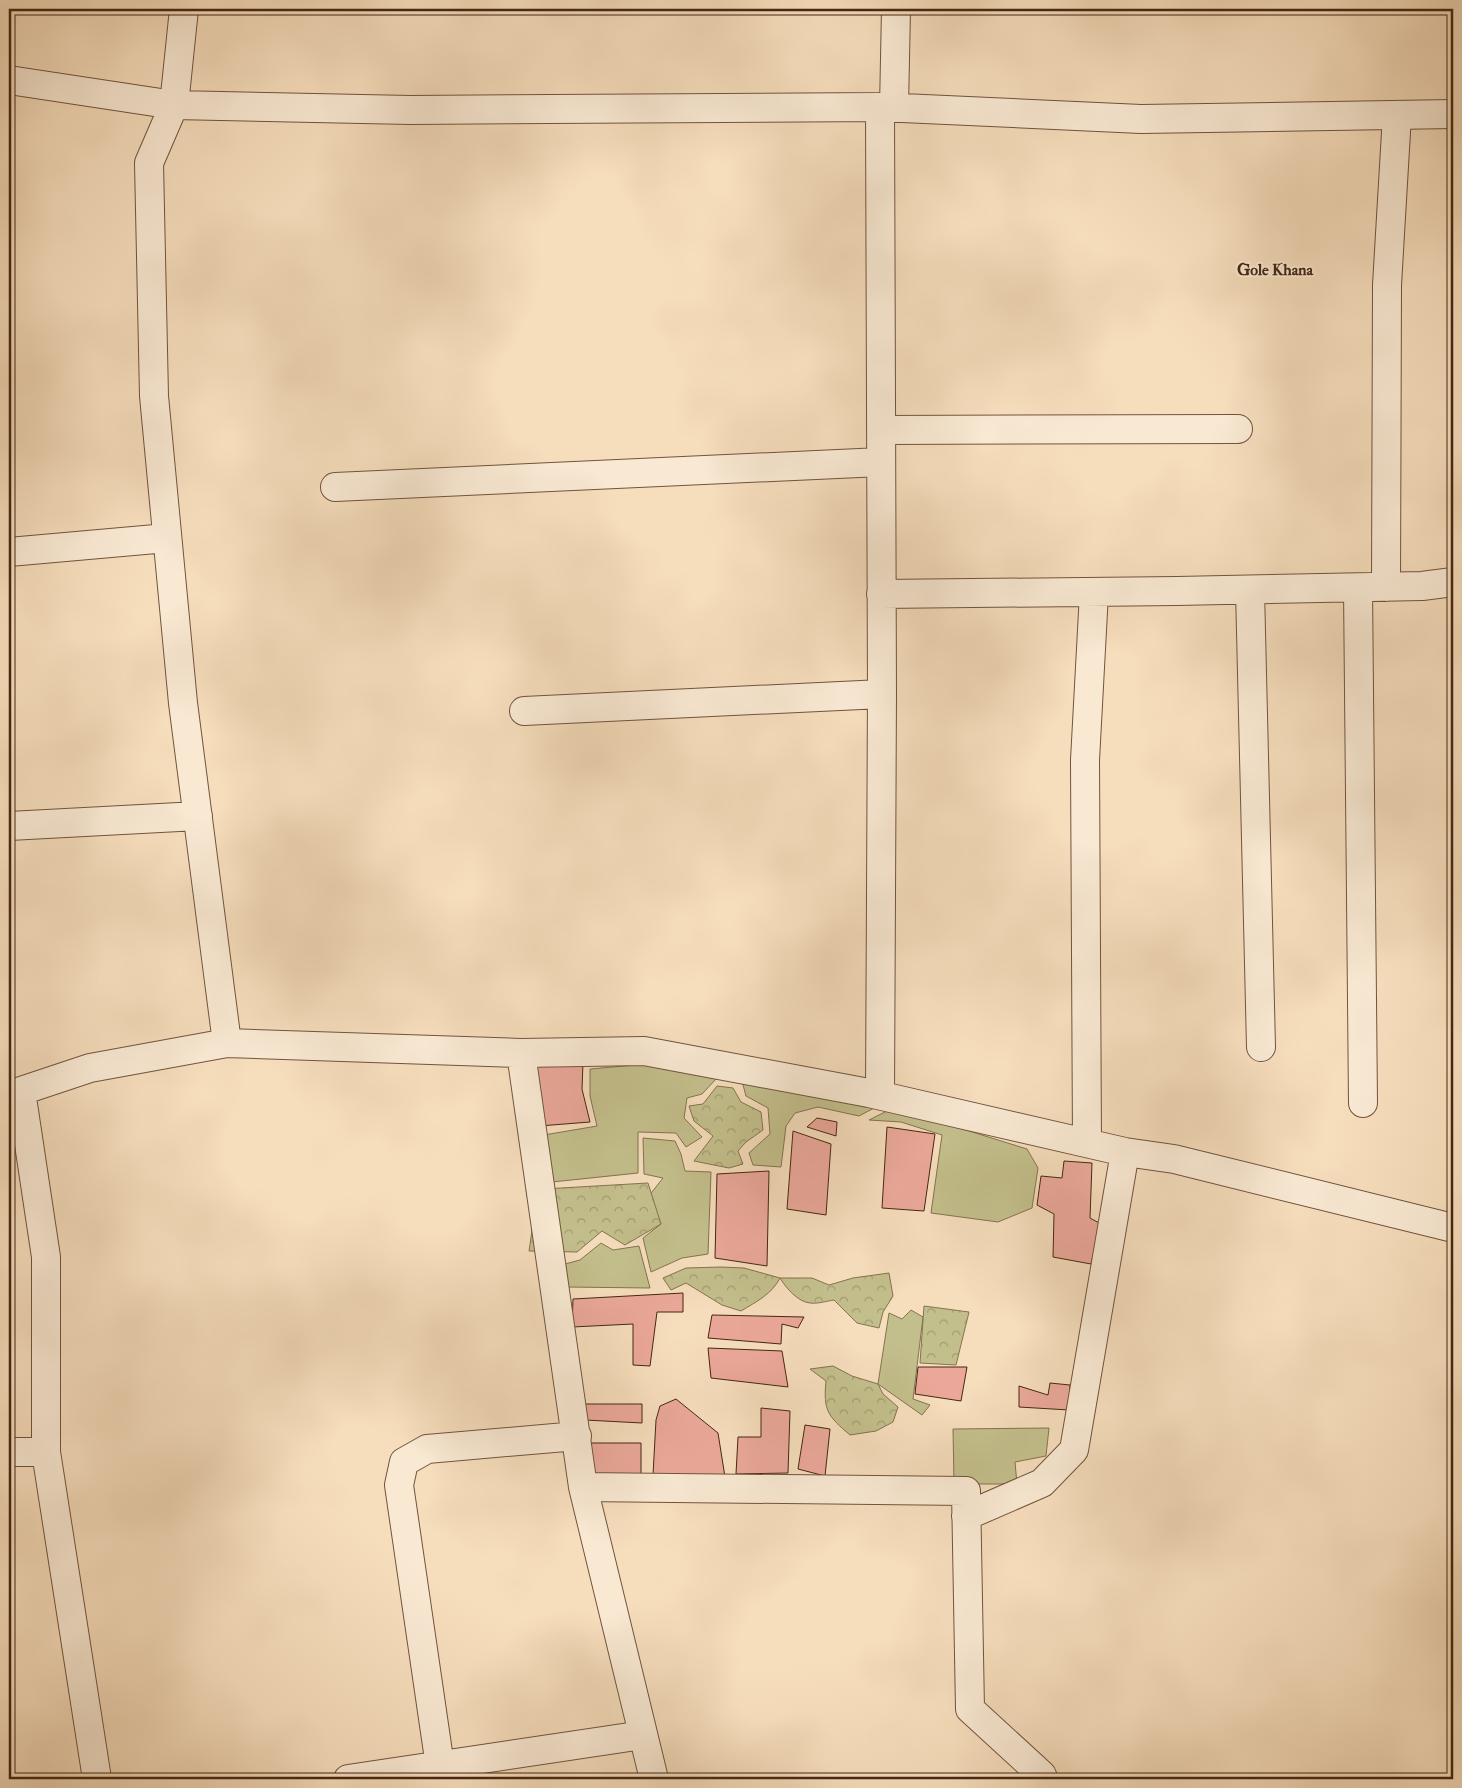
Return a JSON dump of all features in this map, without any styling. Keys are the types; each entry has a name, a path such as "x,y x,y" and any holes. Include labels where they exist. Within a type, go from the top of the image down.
{"street":[{"path":"184,9 174,105 149,162 154,396 183,703 227,1043"},
{"path":"880,1095 881,430 887,107 896,9"},
{"path":"9,80 174,105 410,110 887,107 1141,119 1453,114"},
{"path":"1386,587 1387,285 1397,115"},
{"path":"881,430 1238,429"},
{"path":"335,487 881,462"},
{"path":"9,552 167,538"},
{"path":"881,594 1358,588 1422,586 1453,582"},
{"path":"1358,588 1363,1103"},
{"path":"1250,590 1261,1047"},
{"path":"1087,1143 1085,760 1094,592"},
{"path":"524,711 882,694"},
{"path":"9,826 198,816"},
{"path":"98,1779 46,1452 46,1257 15,1094 90,1068 227,1043 521,1053 644,1051 880,1095 1125,1152 1174,1159 1453,1228"},
{"path":"521,1053 583,1487 654,1779"},
{"path":"966,1516 1042,1484 1074,1450 1125,1152"},
{"path":"440,1766 400,1485 404,1462 426,1449 577,1436"},
{"path":"9,1452 46,1452"},
{"path":"583,1487 966,1491 970,1708 1042,1775 1043,1779"},
{"path":"348,1779 643,1735"}],"green space":[{"path":"658,1063 876,1107 859,1116 818,1107 795,1113 786,1126 781,1167 753,1165 749,1153 770,1134 768,1108 746,1096 742,1081 717,1078 702,1094 687,1098 684,1118 702,1137 686,1147 676,1133 638,1132 638,1173 552,1182 544,1135 597,1126 590,1096 590,1069"},
{"path":"717,1086 733,1088 741,1102 761,1112 763,1130 746,1142 738,1151 743,1164 729,1168 694,1161 713,1136 694,1121 689,1106 703,1104"},
{"path":"887,1111 940,1122 1027,1149 1038,1168 1032,1208 998,1222 931,1213 942,1135 901,1122 869,1120"},
{"path":"643,1138 675,1141 681,1154 685,1171 711,1172 708,1254 682,1258 651,1272 643,1238 661,1224 648,1197 663,1178 644,1174"},
{"path":"648,1183 661,1224 625,1245 602,1231 577,1252 529,1251 533,1224 526,1190"},
{"path":"601,1243 613,1250 639,1246 650,1288 566,1287 565,1264 580,1260"},
{"path":"686,1268 744,1268 780,1278 773,1289 741,1311 722,1305 686,1283 671,1290 663,1278"},
{"path":"889,1273 893,1296 883,1312 879,1328 857,1323 834,1300 813,1303 801,1300 789,1290 780,1278 812,1278 829,1285 853,1278"},
{"path":"924,1306 969,1312 956,1365 920,1363"},
{"path":"911,1310 923,1317 913,1399 930,1405 922,1415 878,1384 889,1313 902,1319"},
{"path":"833,1366 852,1376 878,1384 883,1394 898,1407 893,1422 876,1431 850,1435 832,1417 826,1406 826,1381 810,1369"},
{"path":"1049,1428 1046,1456 1015,1462 1017,1484 954,1484 953,1429"}],"building":[{"path":"583,1062 582,1089 590,1122 539,1126 536,1063"},
{"path":"817,1118 837,1122 836,1136 807,1127"},
{"path":"887,1127 935,1134 924,1211 882,1208"},
{"path":"793,1131 831,1144 826,1215 787,1209"},
{"path":"1064,1161 1092,1163 1090,1218 1101,1224 1091,1264 1053,1257 1054,1214 1037,1205 1041,1176 1062,1178"},
{"path":"769,1171 767,1266 715,1258 717,1174"},
{"path":"683,1293 683,1312 657,1312 650,1366 633,1365 633,1324 572,1327 573,1299"},
{"path":"712,1315 804,1317 798,1328 782,1324 781,1344 708,1338"},
{"path":"708,1348 782,1351 788,1387 711,1378"},
{"path":"918,1367 967,1367 961,1401 915,1394"},
{"path":"1050,1383 1070,1385 1069,1410 1019,1407 1019,1386 1048,1395"},
{"path":"676,1399 718,1433 725,1477 653,1475 656,1420 660,1406"},
{"path":"585,1404 642,1404 642,1423 585,1420"},
{"path":"761,1408 790,1411 788,1473 736,1474 738,1437 761,1437"},
{"path":"805,1425 830,1429 825,1476 798,1469"},
{"path":"588,1443 641,1443 641,1481 592,1476"}],"district":[{"name":"Gole Khana","path":"1275,270"}]}
